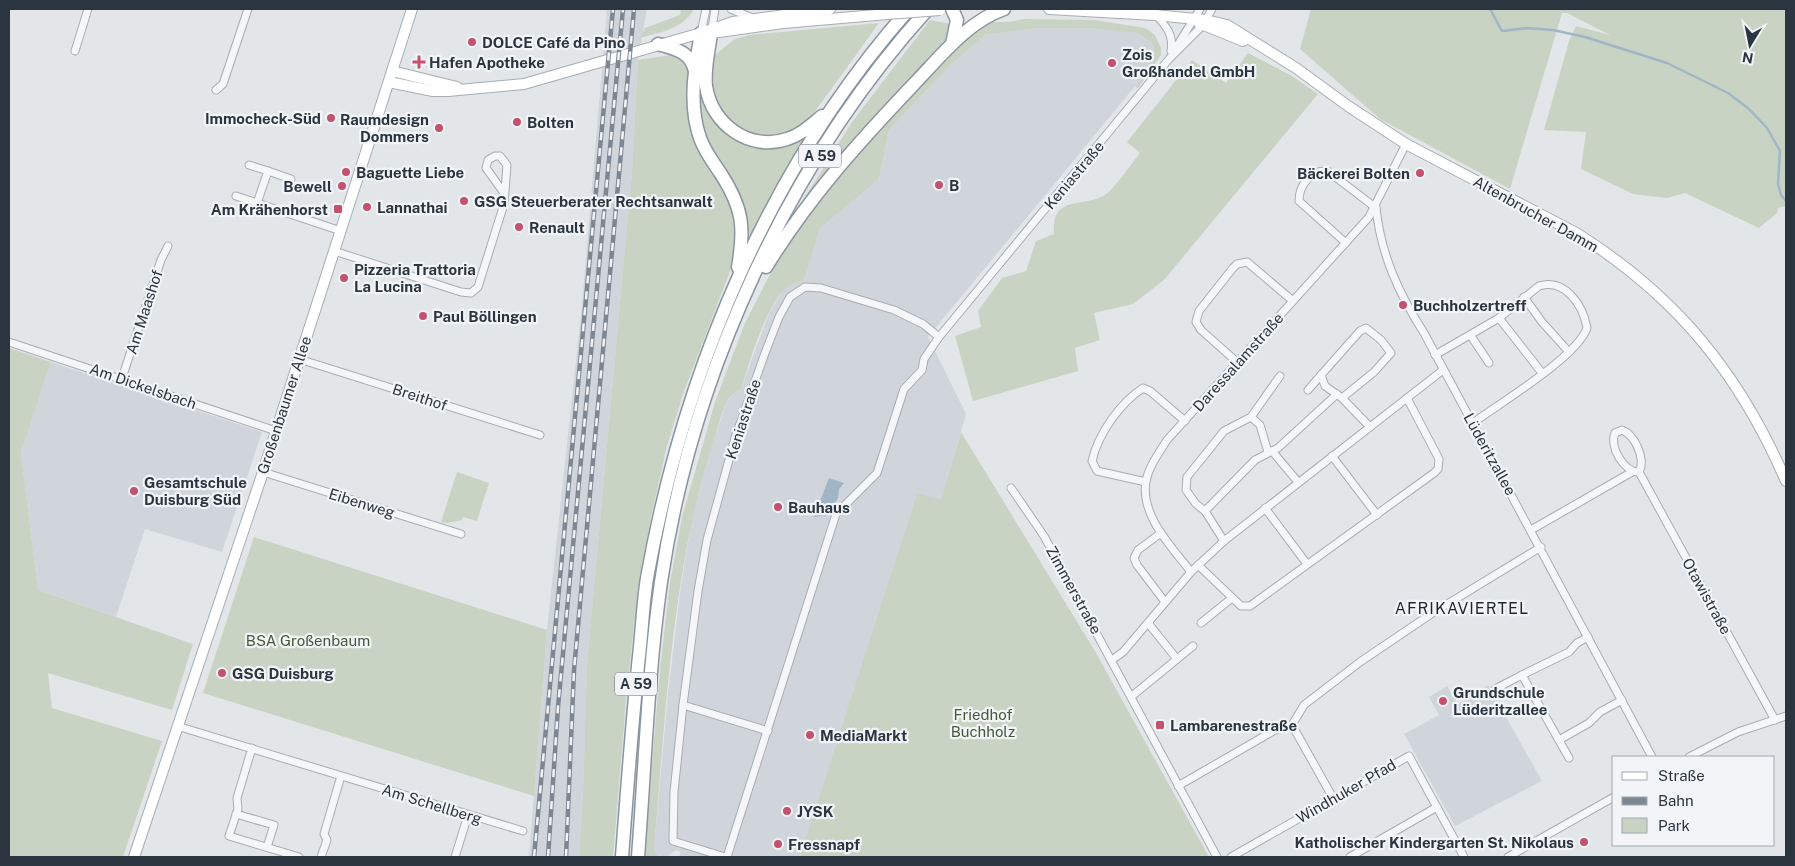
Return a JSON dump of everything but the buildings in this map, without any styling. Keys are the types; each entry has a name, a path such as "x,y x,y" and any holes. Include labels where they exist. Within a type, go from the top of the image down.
{"highway":[{"name":"A 59","path":"622,857 647,580 663,504 692,396 734,286 790,176 830,110 864,63 909,9"},
{"path":"941,9 957,20 952,44"},
{"name":"A 59","path":"638,857 650,693 662,581 690,452 735,318 762,259 808,174 850,109 907,32 941,9"},
{"path":"735,318 811,198 952,44 981,20 1004,9"},
{"path":"695,72 708,31"},
{"path":"708,31 706,85 710,103 717,116 733,132 757,141 786,140 799,134 830,110"},
{"path":"658,44 685,53 693,63 695,72 694,108 699,136 706,153 736,198 742,220 743,235 734,286"}],"main road":[{"name":"Großenbaumer Allee","path":"134,857 263,472 412,9"},
{"path":"389,82 433,91 524,84 753,18 830,9"},
{"path":"708,31 941,9"},
{"name":"Altenbrucher Damm","path":"1049,9 1156,15 1227,25 1268,50 1406,144 1578,234 1645,282 1697,333 1721,363 1749,405 1786,481"},
{"path":"392,71 465,89"}],"street":[{"path":"74,51 88,9"},
{"path":"216,90 223,84 248,9"},
{"path":"706,9 708,31"},
{"path":"708,31 715,9"},
{"path":"731,9 753,18"},
{"path":"1193,19 1200,9"},
{"path":"1204,23 1212,9"},
{"path":"1156,15 1170,33 1173,43 1169,59"},
{"name":"Keniastraße","path":"1169,59 1193,19"},
{"name":"Keniastraße","path":"939,337 923,324 894,310 821,288 805,288 790,297 779,317 735,438 707,540 698,591 683,705 674,792 673,841 726,857 768,731 836,514 877,473 904,389 922,370 924,359 939,337 1169,59 1204,23"},
{"path":"1346,243 1299,201 1300,188 1315,172 1328,172 1376,208 1406,144"},
{"path":"334,251 461,292 471,293 478,286 504,204 507,165 500,156 495,156 488,160 486,168 504,193"},
{"path":"249,165 291,179"},
{"path":"257,203 268,171"},
{"path":"236,196 341,231"},
{"name":"Daressalamstraße","path":"1191,572 1161,533 1150,509 1146,482 1155,458 1167,440 1376,208"},
{"name":"Lüderitzallee","path":"1376,208 1384,250 1396,284 1531,530 1651,756"},
{"name":"Am Maashof","path":"122,378 161,260 168,246"},
{"path":"1237,362 1201,330 1196,322 1199,311 1233,268 1237,264 1247,262 1292,301"},
{"path":"1435,355 1471,336 1499,318 1539,286 1547,283 1557,285 1576,299 1587,328 1580,342 1542,373 1473,423"},
{"path":"1524,297 1542,322 1569,352"},
{"path":"1499,318 1542,373"},
{"path":"1205,511 1255,460 1278,448 1339,396 1374,372 1391,353 1389,348 1372,331 1366,328 1360,331 1308,390"},
{"path":"1471,336 1488,363"},
{"name":"Am Dickelsbach","path":"9,342 122,378 276,431"},
{"name":"Breithof","path":"299,359 540,436"},
{"path":"1112,660 1123,652 1191,572 1224,541 1443,370"},
{"path":"1321,375 1325,386 1339,396 1370,427"},
{"path":"1224,541 1205,511 1196,504 1186,490 1187,477 1224,431 1250,417 1280,376"},
{"path":"1146,482 1096,471 1092,461 1100,438 1120,410 1143,388 1150,391 1185,421"},
{"path":"1198,565 1241,606 1250,606 1434,473 1440,464 1407,398"},
{"path":"1250,417 1260,425 1270,452 1298,482"},
{"name":"Otawistraße","path":"1636,472 1642,466 1642,460 1634,442 1627,432 1622,430 1615,433 1612,438 1619,456 1627,469 1636,472 1775,720"},
{"path":"1332,456 1376,515"},
{"name":"Eibenweg","path":"263,472 461,534"},
{"path":"1531,530 1636,472"},
{"name":"Zimmerstraße","path":"1011,488 1044,536 1132,696 1217,857"},
{"path":"1265,508 1307,564"},
{"path":"1161,533 1138,550 1134,558 1137,565 1165,602"},
{"path":"1292,725 1298,711 1360,662 1432,614 1540,547"},
{"path":"1201,623 1232,598"},
{"path":"1148,623 1177,659"},
{"path":"1495,689 1569,652 1577,642 1588,637"},
{"path":"1132,696 1193,646"},
{"path":"1522,675 1569,758"},
{"path":"1559,740 1590,723 1600,712 1622,700"},
{"path":"683,705 768,731"},
{"path":"1691,756 1738,732 1786,716"},
{"path":"1178,786 1275,730 1292,725"},
{"path":"1292,725 1333,798"},
{"name":"Am Schellberg","path":"177,726 523,831"},
{"path":"252,748 237,798 236,814 230,836 300,857"},
{"name":"Windhuker Pfad","path":"1231,857 1409,756 1437,807"},
{"path":"321,857 327,840 324,834 341,776"},
{"path":"1508,857 1612,799"},
{"path":"1350,857 1437,807 1464,857"},
{"path":"236,814 274,825 267,847"},
{"path":"455,857 468,814"}],"shaded area":[{"path":"607,9 647,9 638,60 632,172 587,664 579,857 529,857 547,630 582,305"},
{"path":"1036,28 1087,28 1138,33 1153,44 1155,62 928,337 966,414 941,501 917,493 801,857 679,857 681,852 676,850 666,857 657,855 654,848 668,694 681,585 692,519 708,457 726,404 735,391 741,389 769,313 783,290 794,282 804,281 820,227 879,179 889,130 951,65 985,35"},
{"name":"Gesamtschule Duisburg Süd","path":"51,362 262,432 222,552 145,529 116,617 38,590 21,453"},
{"path":"1488,685 1542,781 1455,826 1404,734 1439,715 1429,697 1447,686 1458,704"}],"green space":[{"path":"681,9 694,9 684,21 671,29 640,38 645,28 680,15"},
{"path":"1311,9 1786,9 1786,206 1778,208 1777,213 1759,228 1685,193 1667,198 1633,194 1581,169 1586,132 1544,130 1569,41 1576,26 1610,35 1567,13 1562,13 1510,189 1380,119 1300,49"},
{"path":"1024,19 1095,20 1145,28 1155,35 1161,48 1161,55 1138,88 1135,87 1153,63 1154,51 1153,44 1138,33 1087,28 1036,28 985,35 951,65 889,130 879,179 820,228 804,281 789,286 777,299 758,337 741,389 727,401 701,483 689,534 680,586 667,691 654,848 657,855 664,857 644,857 660,669 670,583 682,517 715,402 745,323 787,241 814,200 954,49 988,22 1009,22"},
{"path":"930,20 952,26 946,42 871,121 792,218 852,122"},
{"path":"879,23 806,124 798,131 770,139 736,129 715,101 712,86 715,55 735,39 749,35"},
{"path":"1248,53 1292,76 1318,94 1164,280 1133,304 1094,313 1100,340 1075,348 1078,371 973,401 955,336 981,327 978,311 1002,278 1026,271 1036,241 1054,234 1055,221 1058,213 1063,208 1096,199 1105,195 1113,188 1140,153 1127,142 1192,60 1226,83"},
{"path":"677,54 690,65 688,92 717,176 738,220 737,253 683,394 667,446 652,513 639,580 627,689 613,857 579,857 587,664 632,172 638,60"},
{"path":"700,86 742,141 806,135 747,241 705,140 698,100"},
{"path":"9,348 51,362 21,453 38,590 193,644 172,710 48,673 52,708 162,741 123,857 9,857"},
{"name":"Friedhof Buchholz","path":"961,432 1095,651 1209,857 800,857 917,493 941,500"},
{"path":"457,472 489,483 477,521 463,517 462,520 447,523 441,522"},
{"name":"BSA Großenbaum","path":"254,537 547,630 534,796 203,693"}],"water":[{"path":"829,478 844,483 839,489 838,498 828,515 814,517"}],"waterway":[{"path":"1490,9 1502,31 1527,28 1553,30 1585,37 1667,63 1728,93 1749,109 1767,128 1780,151 1778,184 1781,195 1786,201"}],"railway":[{"path":"534,857 613,9"},
{"path":"548,857 558,707 623,9"},
{"path":"566,857 574,670 634,9"}],"place":[{"name":"DOLCE Café da Pino","path":"472,42"},
{"name":"Hafen Apotheke","path":"419,62"},
{"name":"Zois Großhandel GmbH","path":"1112,63"},
{"name":"Immocheck-Süd","path":"331,118"},
{"name":"Bolten","path":"517,122"},
{"name":"Raumdesign Dommers","path":"439,128"},
{"name":"Baguette Liebe","path":"346,172"},
{"name":"Bäckerei Bolten","path":"1420,173"},
{"name":"B","path":"939,185"},
{"name":"Bewell","path":"342,186"},
{"name":"GSG Steuerberater Rechtsanwalt","path":"464,201"},
{"name":"Lannathai","path":"367,207"},
{"name":"Am Krähenhorst","path":"338,209"},
{"name":"Renault","path":"519,227"},
{"name":"Pizzeria Trattoria La Lucina","path":"344,278"},
{"name":"Buchholzertreff","path":"1403,305"},
{"name":"Paul Böllingen","path":"423,316"},
{"name":"Gesamtschule Duisburg Süd","path":"134,491"},
{"name":"Bauhaus","path":"778,507"},
{"name":"GSG Duisburg","path":"222,673"},
{"name":"Grundschule Lüderitzallee","path":"1443,701"},
{"name":"Lambarenestraße","path":"1160,725"},
{"name":"MediaMarkt","path":"810,735"},
{"name":"JYSK","path":"787,811"},
{"name":"Katholischer Kindergarten St. Nikolaus","path":"1584,842"},
{"name":"Fressnapf","path":"778,844"}],"district":[{"name":"AFRIKAVIERTEL","path":"1462,608"}]}
